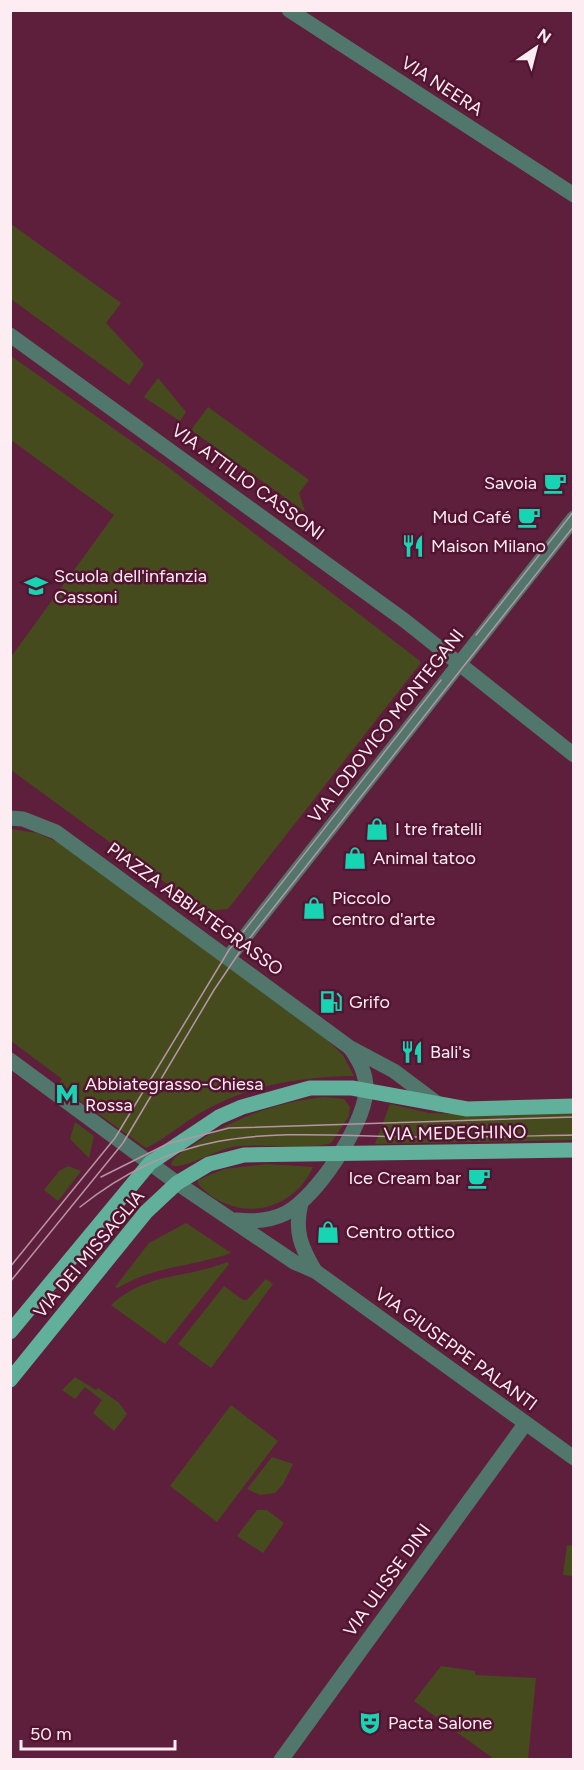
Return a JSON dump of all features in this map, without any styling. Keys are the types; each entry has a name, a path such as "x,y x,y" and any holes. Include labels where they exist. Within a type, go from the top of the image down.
{"main road":[{"path":"150,1163 219,1117 261,1100 310,1088 352,1088 438,1104"},
{"name":"VIA MEDEGHINO","path":"438,1104 467,1109 573,1106"},
{"name":"VIA MEDEGHINO","path":"338,1155 573,1150"},
{"path":"177,1183 209,1164 244,1155 338,1155"},
{"name":"VIA DEI MISSAGLIA","path":"10,1332 150,1163"},
{"name":"VIA DEI MISSAGLIA","path":"10,1380 146,1212 177,1183"}],"street":[{"name":"VIA NEERA","path":"289,10 573,195"},
{"name":"VIA ATTILIO CASSONI","path":"10,335 404,620 573,755"},
{"name":"VIA LODOVICO MONTEGANI","path":"229,957 573,518"},
{"name":"PIAZZA ABBIATEGRASSO","path":"10,818 23,819 56,832 349,1047 394,1071 438,1104"},
{"name":"PIAZZA ABBIATEGRASSO","path":"349,1047 364,1072 366,1091"},
{"path":"10,1060 177,1183 294,1262 315,1270"},
{"path":"233,1220 254,1222 268,1219 284,1214 301,1203 338,1155 357,1122 366,1091"},
{"path":"301,1203 297,1220 298,1237 315,1270"},
{"name":"VIA GIUSEPPE PALANTI","path":"315,1270 573,1458"},
{"name":"VIA ULISSE DINI","path":"281,1760 525,1424"}],"green space":[{"path":"11,224 121,303 106,323 144,364 129,385 11,299"},
{"path":"11,356 168,467 420,661 420,664 228,909 204,911 11,770 11,657 114,515 11,440"},
{"path":"158,378 186,412 180,421 144,397"},
{"path":"208,407 309,480 299,493 305,512 191,430"},
{"path":"11,829 37,833 62,844 324,1037 343,1055 354,1076 293,1081 234,1096 197,1115 146,1148 58,1085 62,1079 11,1041"},
{"path":"325,1097 344,1099 350,1107 349,1116 331,1143 310,1146 232,1147 190,1163 171,1165 181,1153 238,1120 289,1103"},
{"path":"390,1104 429,1113 573,1111 573,1140 375,1144"},
{"path":"75,1122 94,1136 89,1158 70,1139"},
{"path":"267,1164 313,1167 303,1183 291,1195 276,1204 260,1208 228,1205 212,1196 198,1184 198,1180 224,1169"},
{"path":"68,1166 81,1171 58,1201 44,1190 59,1171"},
{"path":"186,1223 231,1253 145,1275 118,1288 115,1287 149,1243"},
{"path":"227,1262 229,1264 165,1344 111,1305 125,1294 152,1281"},
{"path":"266,1279 273,1284 211,1368 178,1344 224,1286 243,1300 247,1300"},
{"path":"75,1377 96,1390 98,1388 119,1403 127,1414 114,1431 93,1413 102,1400 85,1387 75,1399 62,1390"},
{"path":"231,1405 278,1441 217,1522 170,1486"},
{"path":"272,1457 293,1464 283,1484 275,1493 260,1495 247,1489"},
{"path":"257,1510 267,1510 284,1523 263,1553 237,1536"},
{"path":"567,1545 573,1546 573,1576 563,1575"},
{"path":"441,1666 475,1671 475,1675 536,1678 528,1759 494,1759 414,1701"}],"tram line":[{"path":"476,635 574,511"},
{"path":"10,1282 123,1143 214,990 245,944 574,526"},
{"path":"10,1267 115,1138 229,950 441,680"},
{"path":"101,1177 167,1144 229,1128 574,1117"},
{"path":"80,1207 122,1178 162,1158 202,1145 242,1138 282,1135 418,1137 574,1135"}],"place":[{"name":"Savoia","path":"555,483"},
{"name":"Mud Café","path":"529,517"},
{"name":"Maison Milano","path":"413,546"},
{"name":"Scuola dell'infanzia Cassoni","path":"36,586"},
{"name":"I tre fratelli","path":"377,829"},
{"name":"Animal tatoo","path":"355,858"},
{"name":"Piccolo centro d'arte","path":"314,908"},
{"name":"Grifo","path":"331,1002"},
{"name":"Bali's","path":"412,1052"},
{"name":"Abbiategrasso-Chiesa Rossa","path":"67,1094"},
{"name":"Ice Cream bar","path":"479,1178"},
{"name":"Centro ottico","path":"328,1232"},
{"name":"Pacta Salone","path":"370,1723"}]}
